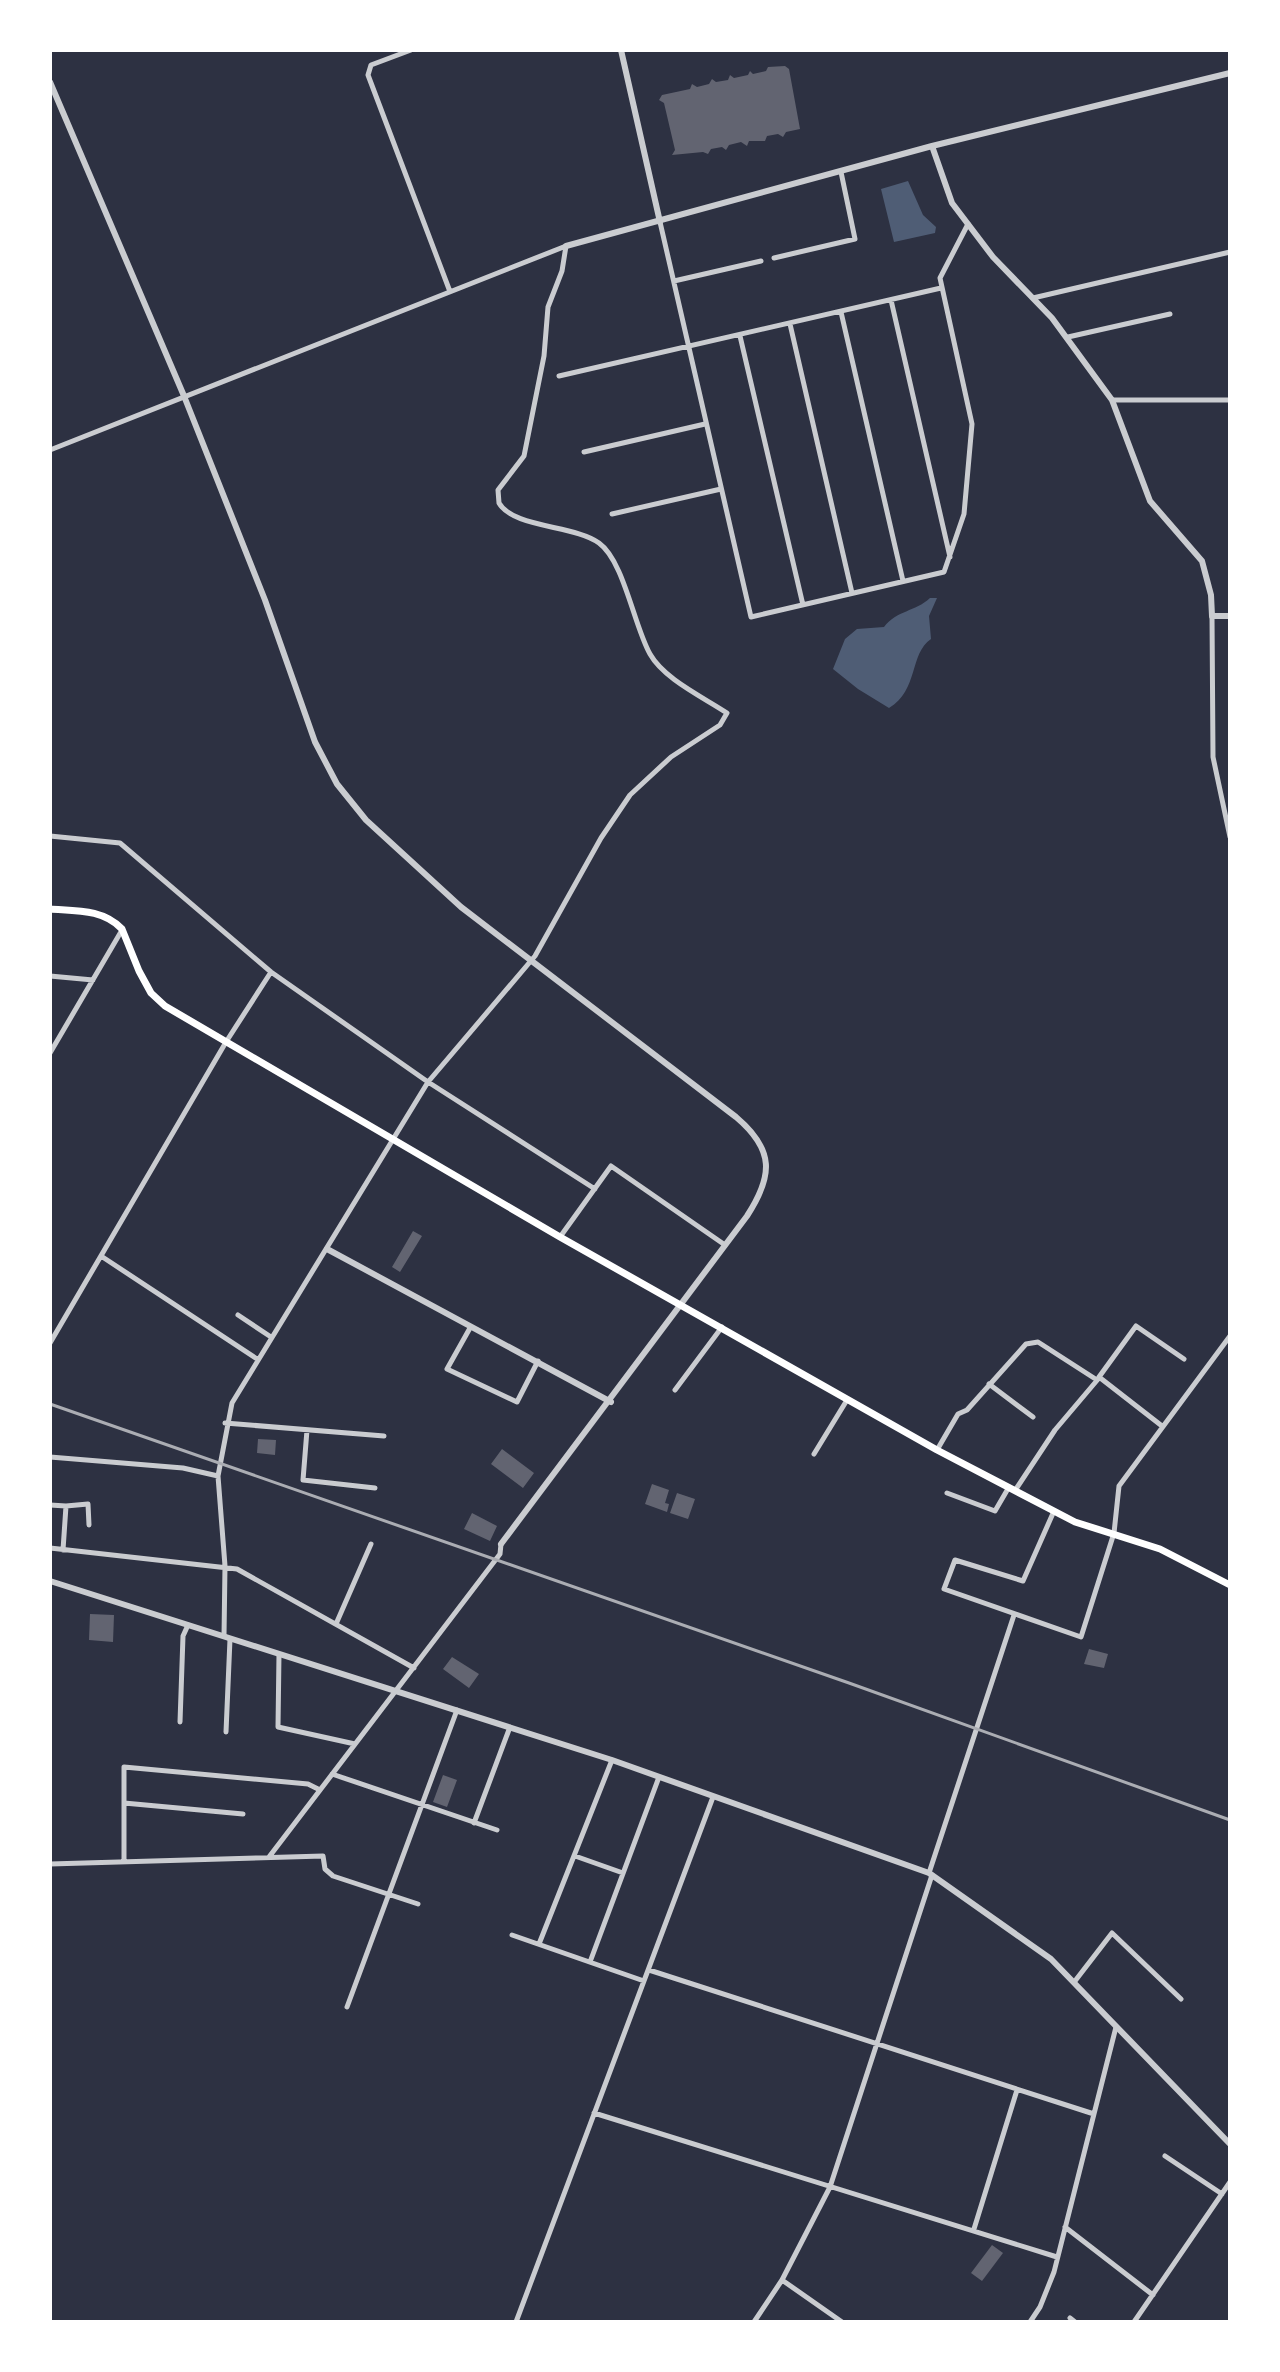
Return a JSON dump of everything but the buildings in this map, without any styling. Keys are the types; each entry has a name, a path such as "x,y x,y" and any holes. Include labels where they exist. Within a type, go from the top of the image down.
{"main road":[{"path":"50,909 108,916 122,929 151,993 165,1006 560,1237 937,1450 1075,1522 1160,1549 1230,1585"}],"street":[{"path":"411,50 371,65 368,75 449,289"},
{"path":"621,50 751,617 944,572 969,485 972,424 940,278 968,224"},
{"path":"50,450 449,289 566,246 932,146 1230,73"},
{"path":"50,82 184,396 265,600 315,742 332,776 350,802 399,852 530,962 754,1135 767,1161 766,1179 758,1198 725,1245 611,1402 501,1544 500,1554 269,1857"},
{"path":"932,146 948,196 1003,268 1068,337 1112,400 1150,501 1202,561 1210,586 1212,616 1213,757 1230,837"},
{"path":"774,258 855,239 841,172"},
{"path":"226,1732 225,1566 218,1476 229,1409 428,1082 530,962 601,838 630,795 671,757 720,725 727,713 666,672 650,655 612,559 599,542 517,516 499,503 498,490 524,456 544,356 548,307 562,271 566,246"},
{"path":"1033,298 1230,252"},
{"path":"674,281 761,261"},
{"path":"559,376 941,288"},
{"path":"891,300 950,558"},
{"path":"841,312 903,581"},
{"path":"1068,337 1170,314"},
{"path":"790,324 852,593"},
{"path":"740,336 803,605"},
{"path":"1112,400 1230,400"},
{"path":"584,452 705,424"},
{"path":"612,514 721,489"},
{"path":"1212,616 1230,616"},
{"path":"50,836 120,843 271,972 428,1082 595,1189"},
{"path":"50,1053 122,929"},
{"path":"50,1343 226,1042 271,972"},
{"path":"50,976 93,980"},
{"path":"560,1237 611,1166 725,1245"},
{"path":"327,1249 611,1402"},
{"path":"101,1256 257,1359"},
{"path":"238,1315 271,1337"},
{"path":"947,1493 995,1511 1136,1326 1184,1359"},
{"path":"675,1390 722,1327"},
{"path":"470,1328 447,1369 517,1402 538,1361"},
{"path":"1054,1511 1023,1581 955,1560 944,1589 1081,1637 1114,1533 1119,1486 1230,1336"},
{"path":"937,1450 958,1414 1026,1344 1038,1342 1098,1378 1162,1426"},
{"path":"989,1384 1033,1417"},
{"path":"814,1454 847,1400"},
{"path":"225,1423 384,1436"},
{"path":"307,1430 303,1480 375,1488"},
{"path":"50,1457 183,1468 218,1476"},
{"path":"50,1505 88,1504 89,1525"},
{"path":"63,1550 66,1506"},
{"path":"336,1624 371,1544"},
{"path":"50,1548 225,1566 414,1668"},
{"path":"50,1581 612,1760 930,1874 971,1899 1075,1981 1230,2144"},
{"path":"754,2322 782,2280 830,2187 1014,1615"},
{"path":"180,1722 183,1636 188,1625"},
{"path":"279,1654 278,1727 355,1744"},
{"path":"347,2007 458,1709"},
{"path":"474,1823 510,1727"},
{"path":"539,1944 612,1760"},
{"path":"124,1862 124,1767 308,1784 320,1790"},
{"path":"332,1774 497,1830"},
{"path":"590,1962 659,1777"},
{"path":"516,2322 713,1797"},
{"path":"124,1803 243,1814"},
{"path":"50,1864 323,1856 325,1869 333,1876 418,1904"},
{"path":"575,1856 623,1873"},
{"path":"1075,1981 1112,1933 1181,1999"},
{"path":"512,1935 644,1981"},
{"path":"649,1970 1094,2114"},
{"path":"1030,2322 1048,2290 1116,2027"},
{"path":"974,2229 1017,2090"},
{"path":"594,2113 1057,2257"},
{"path":"1165,2156 1222,2194"},
{"path":"1134,2322 1230,2182"},
{"path":"1065,2227 1153,2295"},
{"path":"782,2280 842,2322"}],"water":[{"path":"908,181 923,215 936,227 935,233 894,242 881,189"},
{"path":"930,598 937,598 929,616 931,639 919,654 905,692 889,708 833,669 845,639 857,629 884,627 895,617"}],"railway":[{"path":"50,1404 849,1683 1230,1820"}]}
